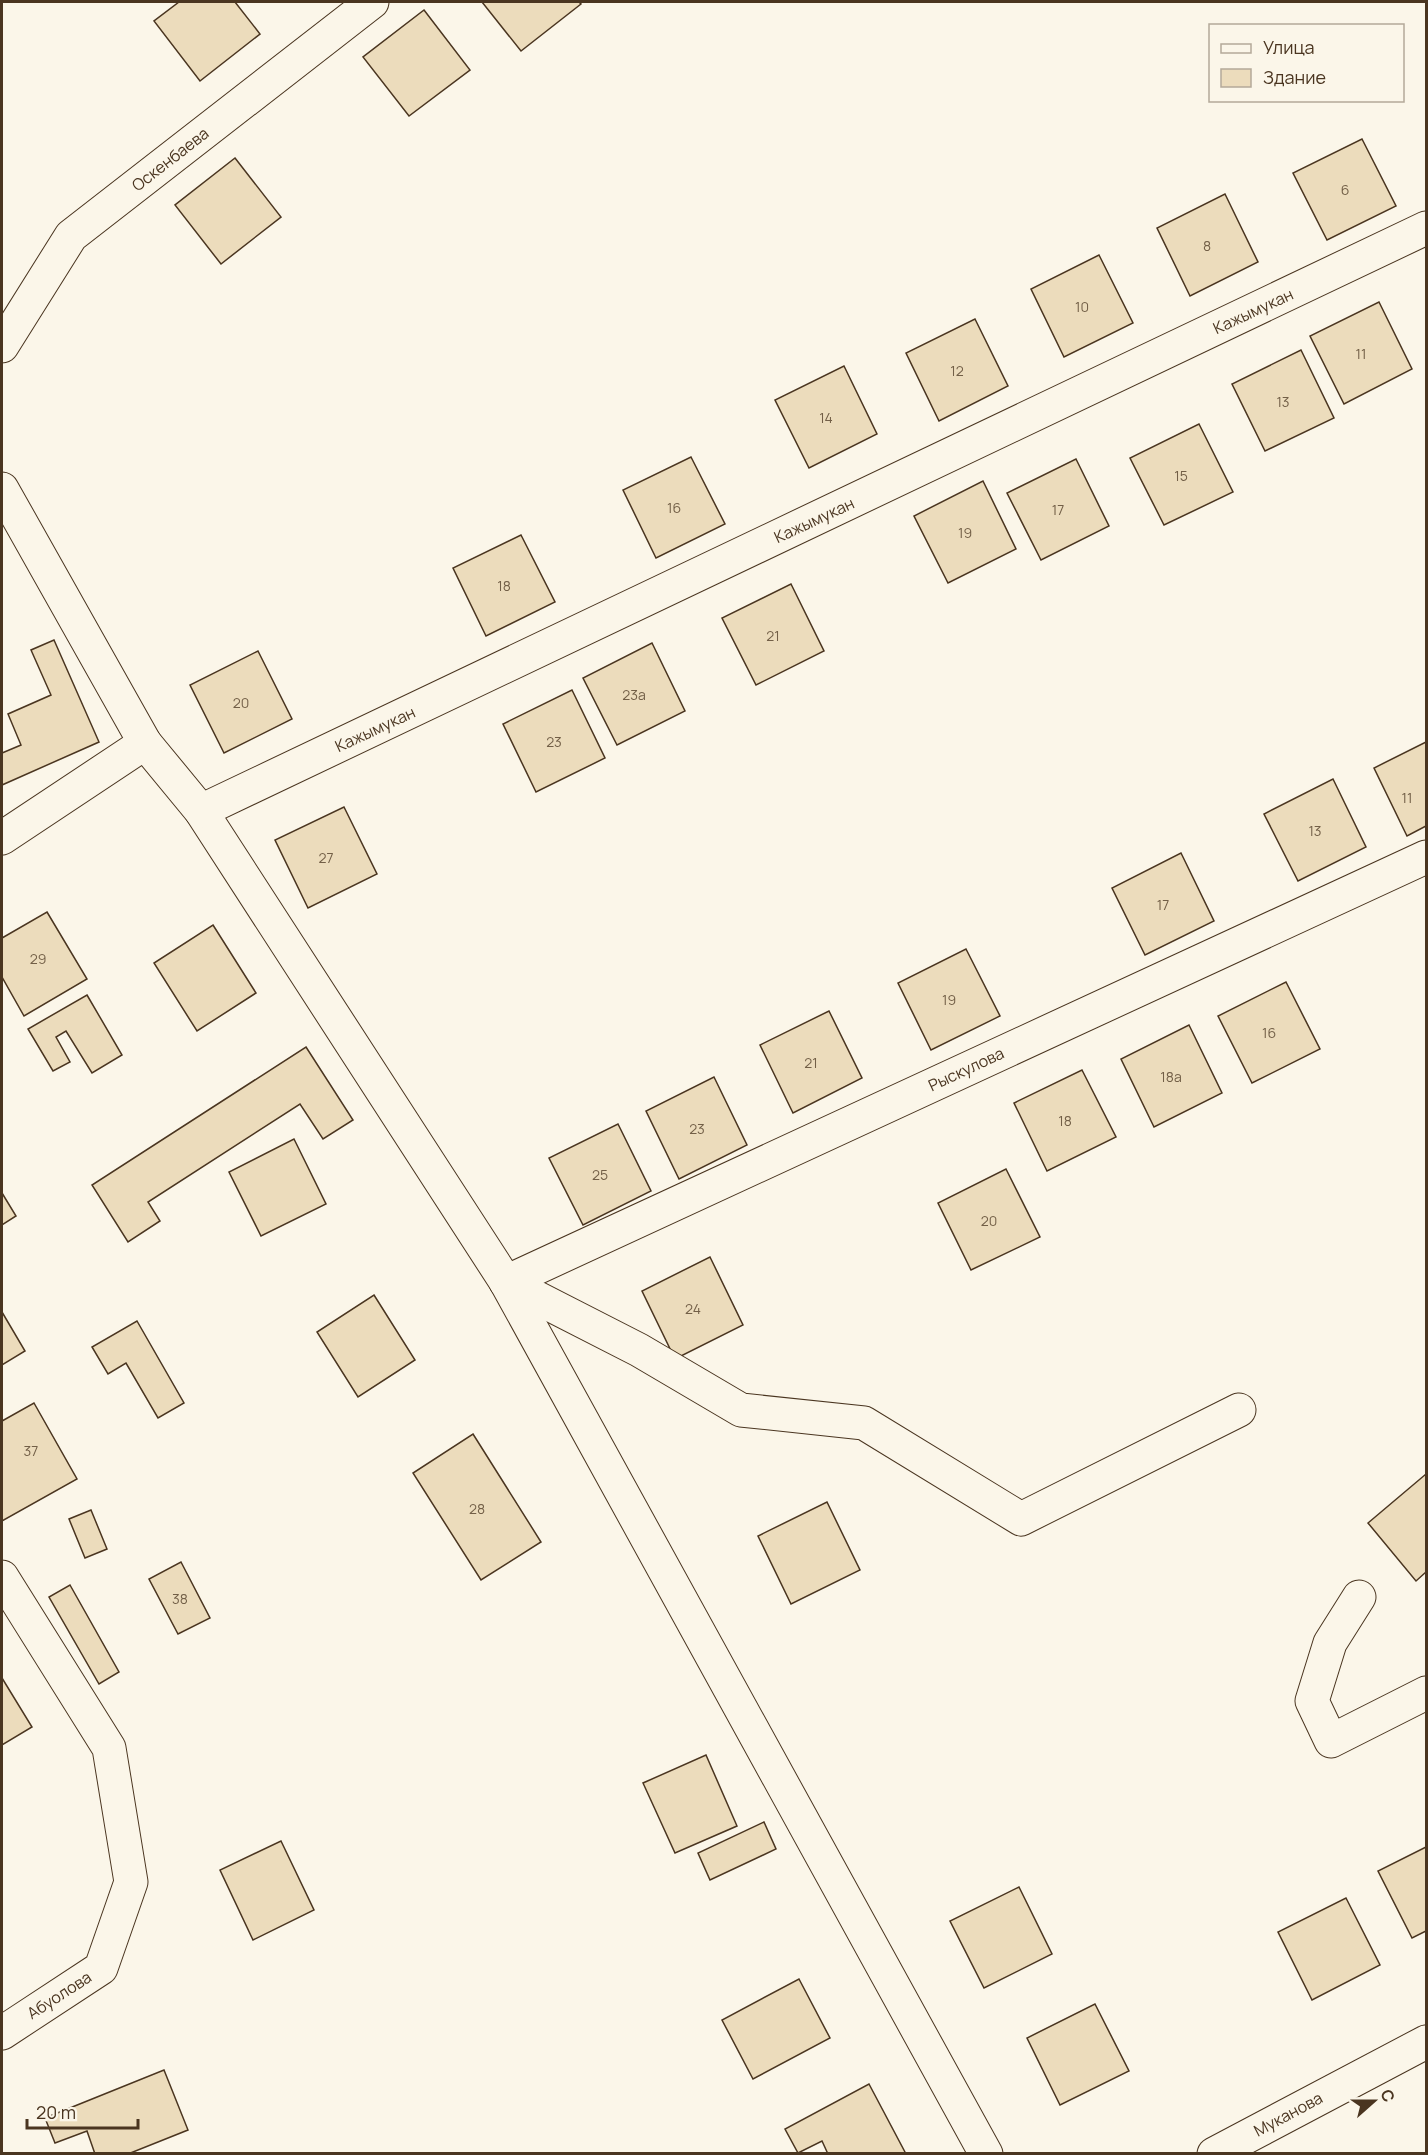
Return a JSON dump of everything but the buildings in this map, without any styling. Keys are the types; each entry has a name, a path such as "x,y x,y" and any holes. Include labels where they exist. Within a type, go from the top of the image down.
{"street":[{"name":"Оскенбаева","path":"2,346 71,236 372,2"},
{"name":"Кажымукан","path":"201,812 1426,228"},
{"path":"2,489 146,743 201,812 506,1282 986,2154"},
{"path":"2,838 146,743"},
{"name":"Рыскулова","path":"506,1282 1426,857"},
{"path":"506,1282 639,1350 741,1410 864,1424 1021,1519 1239,1410"},
{"name":"Абуолова","path":"2,1577 110,1748 131,1882 101,1968 2,2033"},
{"path":"1359,1597 1330,1643 1312,1701 1331,1741 1426,1692"},
{"name":"Муканова","path":"1214,2154 1426,2042"}]}
